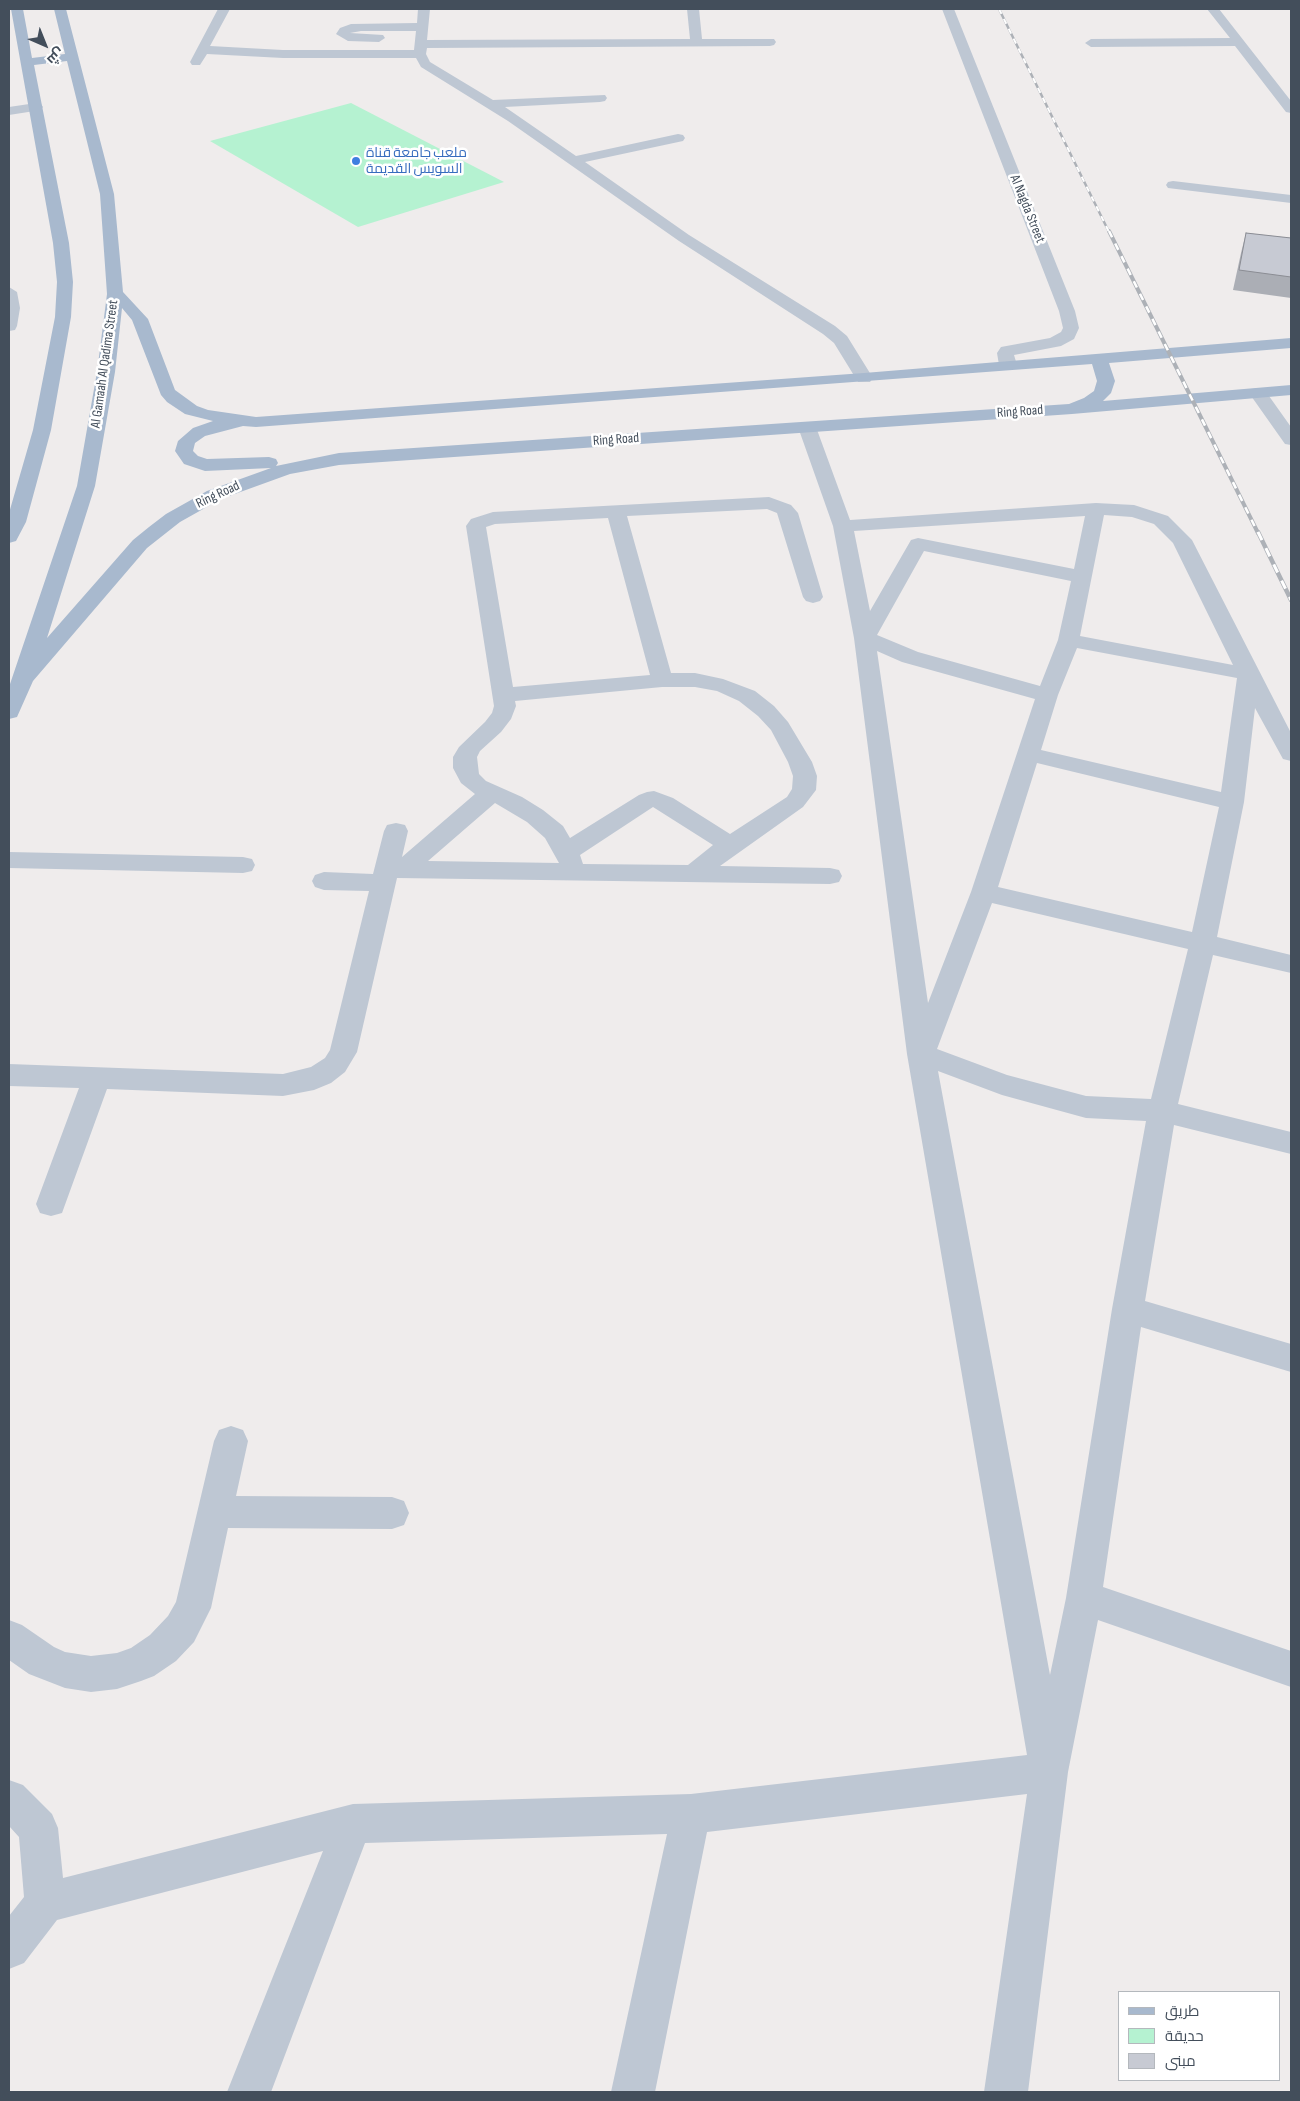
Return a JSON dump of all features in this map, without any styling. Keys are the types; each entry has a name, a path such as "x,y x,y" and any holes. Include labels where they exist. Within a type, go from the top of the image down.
{"main road":[{"path":"11,528 42,430 63,317 65,282 61,243 17,9"},
{"name":"Al Gamaah Al Qadima Street","path":"9,712 23,680 86,486 106,372 115,294 107,194 60,9"},
{"path":"26,62 72,57"},
{"path":"115,294 140,319 167,391 173,398 192,410 205,415 256,422"},
{"path":"339,459 225,466 191,460 184,451 187,441 199,432 216,426 256,422 864,378 1291,343"},
{"path":"1072,409 1090,402 1102,392 1106,381 1099,358"},
{"name":"Ring Road","path":"23,680 140,544 173,518 214,494 286,469 339,459 1072,409 1291,390"}],"street":[{"path":"224,9 199,56 254,50 283,54 421,41"},
{"path":"424,9 421,41 425,64 493,104 684,238 829,330 841,340 864,378"},
{"path":"693,9 696,42"},
{"name":"Al Nagda Street","path":"948,9 1070,320 1071,328 1063,338 1046,344 1007,350 1004,353 1008,365"},
{"path":"1213,9 1291,109"},
{"path":"421,41 356,28 344,31 342,34 358,38 421,41 770,42"},
{"path":"1091,43 1238,42"},
{"path":"493,104 600,98"},
{"path":"9,111 36,108"},
{"path":"575,160 678,138"},
{"path":"1173,185 1291,199"},
{"path":"9,326 10,303"},
{"path":"1258,393 1291,440"},
{"path":"807,427 843,526 865,638 921,1054 1049,1772"},
{"path":"571,862 554,832 535,816 478,786 469,778 465,768 465,757 470,747 493,727 503,714 505,706 476,526 482,520 493,518 760,502 777,505 788,513 813,597"},
{"path":"843,526 1096,509 1134,511 1161,520 1182,540 1248,674 1291,754"},
{"path":"921,1054 984,892 1047,695 1069,640 1084,577 1096,509"},
{"path":"616,510 662,680"},
{"path":"908,522 918,544"},
{"path":"865,638 918,544"},
{"path":"918,544 1084,577"},
{"path":"865,638 910,658 1047,695"},
{"path":"1069,640 1248,674"},
{"path":"1006,2092 1049,1772 1084,1598 1128,1309 1162,1111 1203,942 1232,802 1248,674"},
{"path":"503,695 662,680 695,680 722,686 747,696 766,711 780,727 800,762 805,776 804,790 795,802 730,845 693,874"},
{"path":"1028,754 1232,802"},
{"path":"392,874 492,792"},
{"path":"571,862 647,800 654,799 664,803 730,845"},
{"path":"9,1075 283,1085 304,1082 321,1075 335,1065 343,1052 392,874 396,831"},
{"path":"9,860 243,865"},
{"path":"324,881 392,874 571,862 693,874 830,876"},
{"path":"984,892 1291,964"},
{"path":"921,1054 1002,1084 1086,1107 1162,1111 1291,1143"},
{"path":"51,1204 96,1078"},
{"path":"1128,1309 1291,1358"},
{"path":"9,1638 42,1661 65,1670 90,1674 117,1671 141,1663 163,1648 175,1636 193,1608 231,1441"},
{"path":"215,1512 392,1513"},
{"path":"1084,1598 1291,1669"},
{"path":"9,1948 45,1903 353,1824 691,1814 1049,1772"},
{"path":"9,1799 38,1828 45,1903"},
{"path":"633,2092 691,1814"},
{"path":"249,2092 353,1824"}],"green space":[{"path":"351,103 504,182 358,227 210,141"}],"building":[{"path":"1246,233 1291,238 1291,277 1239,270"}],"railway":[{"path":"999,9 1109,232"},
{"path":"1109,231 1258,533"},
{"path":"1258,532 1291,600"}],"place":[{"name":"ملعب جامعة قناة السويس القديمة","path":"356,161"}]}
